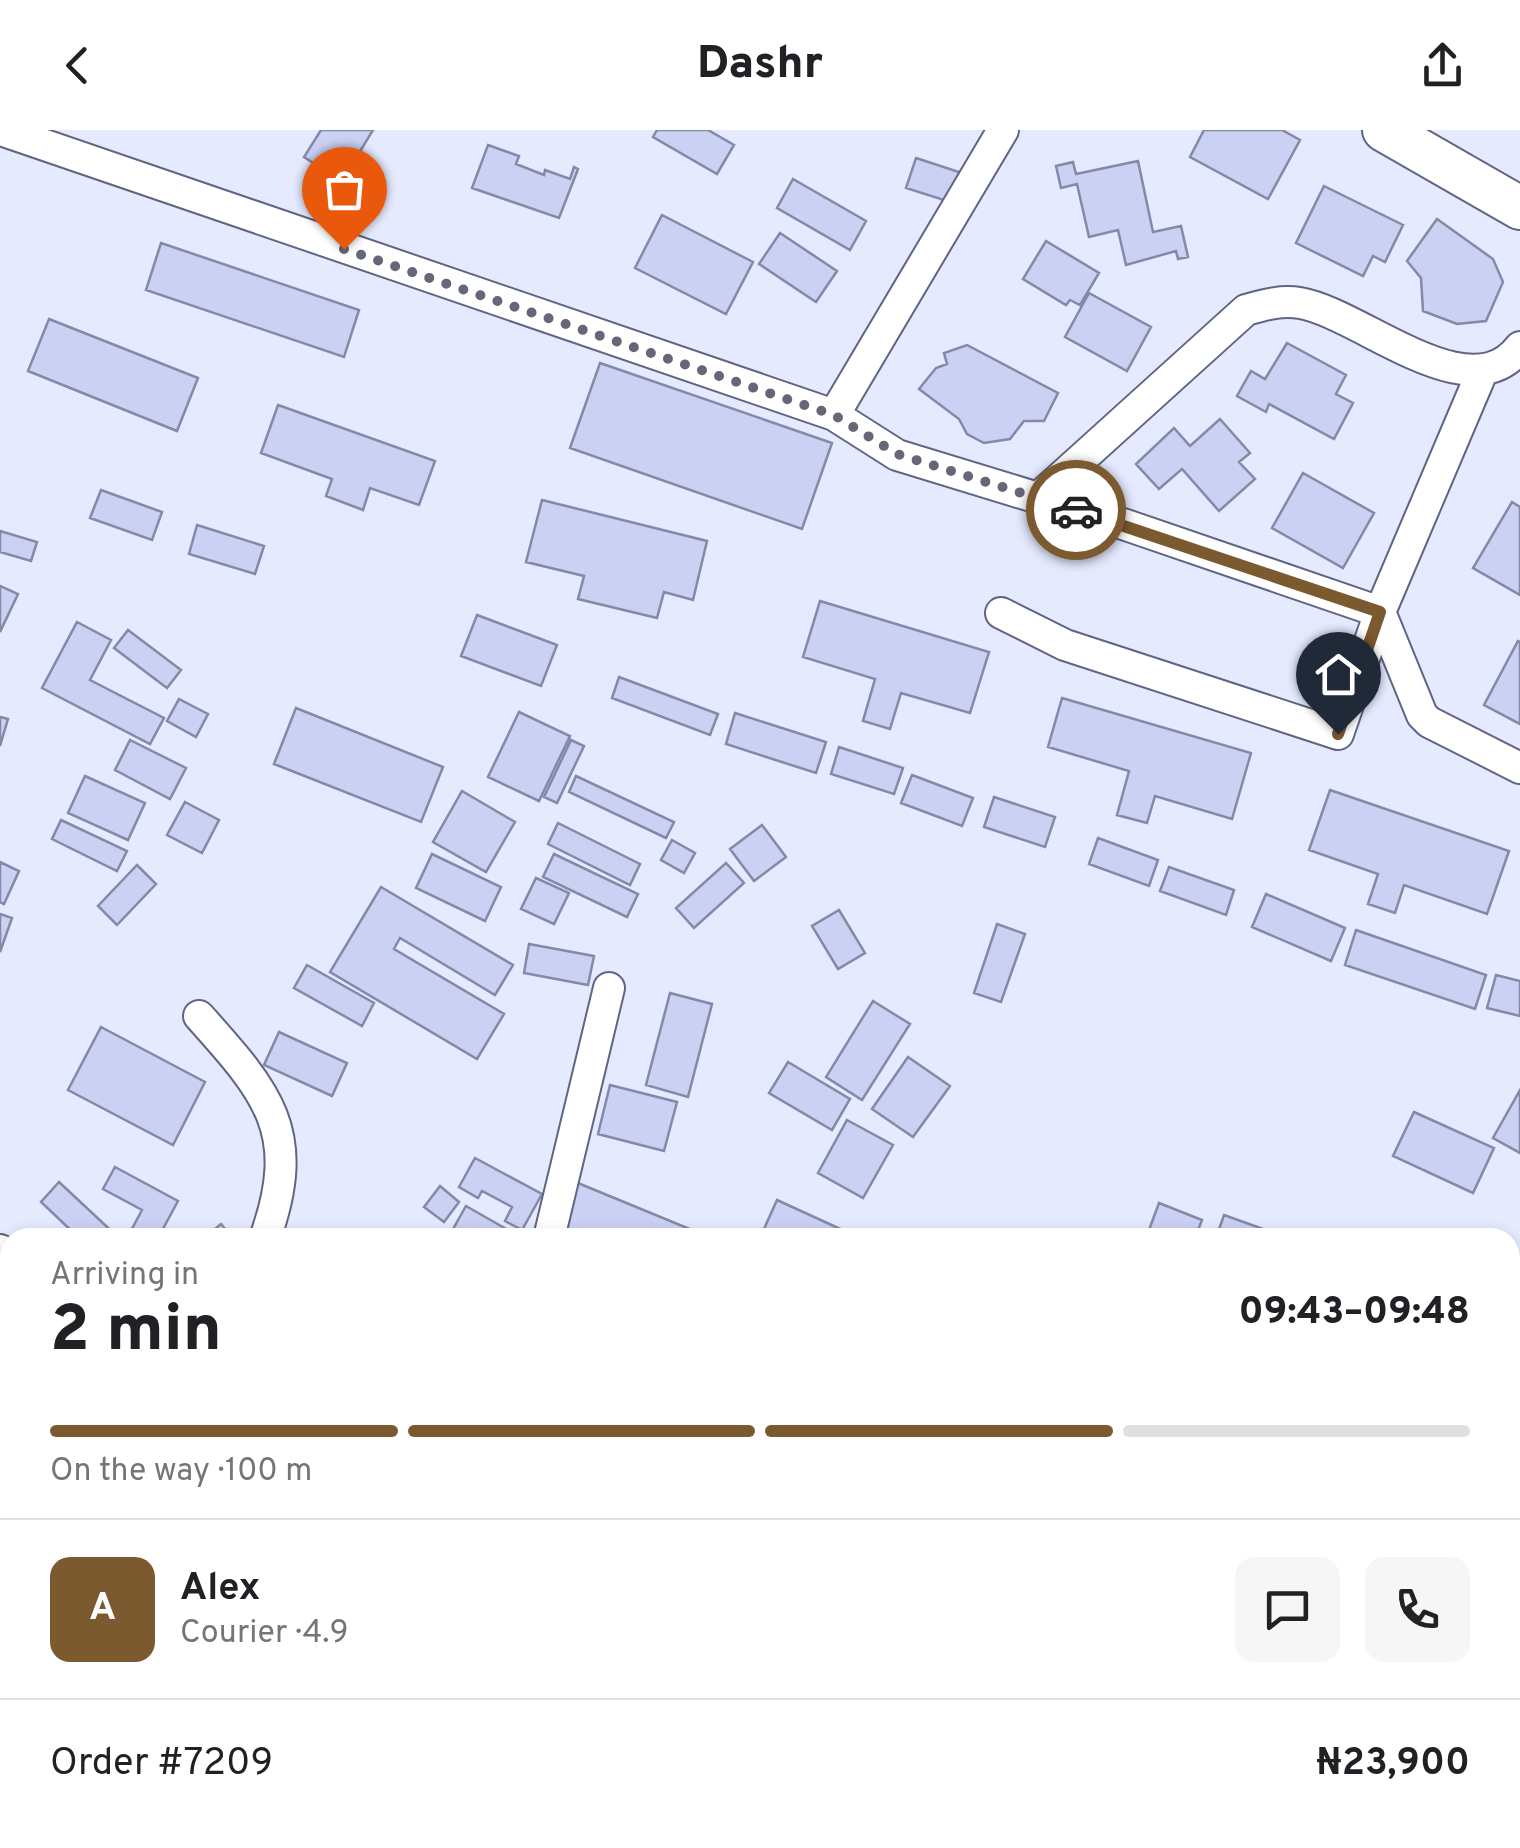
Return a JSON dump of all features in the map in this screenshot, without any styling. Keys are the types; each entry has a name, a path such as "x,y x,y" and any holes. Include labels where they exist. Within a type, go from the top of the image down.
{"street":[{"path":"1,130 834,415 897,454 1380,612 1422,715 1520,768"},
{"path":"834,415 1003,130"},
{"path":"1384,130 1520,208"},
{"path":"1038,498 1246,310 1275,302 1303,304 1440,364 1482,372 1508,363 1520,347"},
{"path":"1001,612 1065,646 1338,734 1380,612 1482,372"},
{"path":"551,1228 609,988"},
{"path":"199,1016 238,1059 269,1102 283,1163 280,1197 269,1228"}],"building":[{"path":"321,130 373,130 342,181 304,157"},
{"path":"657,130 708,130 734,145 717,174 653,137"},
{"path":"1204,130 1282,130 1300,140 1268,199 1190,157"},
{"path":"488,145 519,156 516,164 544,175 545,170 570,179 574,167 578,169 559,218 472,188"},
{"path":"916,158 959,172 950,202 906,188"},
{"path":"1138,161 1153,232 1181,226 1188,257 1178,259 1176,251 1126,265 1118,230 1089,237 1077,184 1061,188 1056,166 1073,162 1076,174"},
{"path":"793,179 866,221 850,250 777,208"},
{"path":"1324,186 1403,225 1385,262 1373,256 1363,276 1296,243"},
{"path":"662,215 753,262 726,314 635,268"},
{"path":"1437,219 1493,259 1503,282 1486,321 1457,324 1423,311 1421,278 1407,261"},
{"path":"780,233 837,271 816,302 759,264"},
{"path":"1046,241 1099,273 1080,305 1070,300 1066,305 1023,279"},
{"path":"161,243 359,310 344,357 146,290"},
{"path":"1089,293 1151,327 1127,371 1065,337"},
{"path":"49,319 198,378 177,431 28,371"},
{"path":"1287,343 1346,375 1336,394 1353,403 1334,439 1269,404 1266,412 1237,396 1251,371 1265,379"},
{"path":"967,345 1058,393 1044,421 1024,421 1010,439 984,443 967,434 959,419 919,389 936,368 947,364 944,353"},
{"path":"600,363 832,443 802,529 570,448"},
{"path":"278,405 435,461 419,505 370,488 363,510 326,496 332,479 261,453"},
{"path":"1220,419 1250,453 1239,462 1255,479 1219,511 1182,469 1159,489 1136,464 1174,428 1190,446"},
{"path":"1303,473 1374,513 1343,568 1272,528"},
{"path":"101,490 162,512 152,540 90,518"},
{"path":"542,500 707,541 693,600 664,592 657,618 578,599 584,576 526,562"},
{"path":"1512,502 1520,507 1520,595 1473,568"},
{"path":"197,525 264,546 255,574 189,554"},
{"path":"0,531 37,542 31,561 0,552"},
{"path":"0,586 18,594 0,632"},
{"path":"820,601 989,652 970,713 901,693 890,729 863,721 875,679 803,657"},
{"path":"477,615 557,645 541,686 461,656"},
{"path":"77,622 111,640 90,680 164,718 150,744 42,688"},
{"path":"128,630 181,670 167,688 114,648"},
{"path":"1520,642 1520,724 1484,705"},
{"path":"619,677 718,714 710,735 612,698"},
{"path":"1062,698 1251,753 1232,819 1155,796 1147,823 1117,815 1129,771 1048,747"},
{"path":"179,699 208,714 196,737 167,721"},
{"path":"296,708 443,767 421,822 274,764"},
{"path":"519,712 570,736 539,801 488,777"},
{"path":"735,713 826,742 816,773 726,744"},
{"path":"0,717 8,719 0,746"},
{"path":"130,740 186,768 170,799 115,770"},
{"path":"571,740 584,746 557,803 544,797"},
{"path":"839,747 903,768 894,794 831,774"},
{"path":"912,775 973,798 962,826 901,803"},
{"path":"85,776 145,803 128,840 68,813"},
{"path":"576,776 674,822 666,838 569,792"},
{"path":"1330,790 1509,851 1487,914 1404,885 1395,913 1368,904 1378,874 1309,850"},
{"path":"462,791 515,822 486,872 433,842"},
{"path":"994,797 1055,817 1045,847 984,827"},
{"path":"185,802 219,820 202,853 167,835"},
{"path":"61,820 127,851 117,871 52,839"},
{"path":"558,823 640,864 630,885 548,844"},
{"path":"762,825 786,857 754,881 730,849"},
{"path":"1098,838 1158,860 1149,886 1089,864"},
{"path":"672,840 695,853 684,873 661,860"},
{"path":"432,854 501,887 485,921 416,888"},
{"path":"554,854 638,894 627,917 543,877"},
{"path":"0,862 19,871 4,904 0,902"},
{"path":"726,863 744,883 694,928 676,908"},
{"path":"137,865 156,884 117,925 98,906"},
{"path":"1169,867 1234,890 1226,915 1160,891"},
{"path":"536,878 569,893 554,924 521,909"},
{"path":"381,887 513,965 495,995 400,938 394,949 504,1014 477,1059 330,972"},
{"path":"1266,894 1345,928 1331,961 1252,927"},
{"path":"839,910 865,953 838,969 812,926"},
{"path":"0,914 12,918 0,952"},
{"path":"997,924 1025,934 1001,1002 974,993"},
{"path":"1356,930 1486,975 1475,1009 1345,965"},
{"path":"529,944 594,956 588,985 524,973"},
{"path":"307,965 374,1003 362,1026 294,988"},
{"path":"1496,975 1520,981 1520,1016 1487,1008"},
{"path":"670,993 712,1004 688,1097 646,1085"},
{"path":"873,1001 910,1024 862,1100 826,1077"},
{"path":"101,1027 205,1082 173,1145 68,1090"},
{"path":"279,1032 347,1063 332,1096 264,1065"},
{"path":"908,1057 950,1086 913,1137 872,1109"},
{"path":"788,1062 850,1099 832,1130 769,1093"},
{"path":"610,1085 677,1102 664,1151 598,1134"},
{"path":"1520,1090 1520,1153 1493,1138"},
{"path":"1414,1112 1494,1148 1473,1193 1393,1156"},
{"path":"847,1120 893,1145 863,1198 818,1173"},
{"path":"475,1158 542,1194 523,1228 518,1228 505,1221 512,1207 482,1191 478,1198 459,1187"},
{"path":"115,1167 178,1201 163,1228 132,1228 142,1210 103,1189"},
{"path":"573,1181 687,1228 554,1228"},
{"path":"59,1182 108,1228 68,1228 41,1202"},
{"path":"440,1186 459,1202 444,1222 424,1207"},
{"path":"777,1200 838,1228 764,1228"},
{"path":"1159,1203 1202,1220 1199,1228 1150,1228"},
{"path":"466,1206 504,1228 454,1228"},
{"path":"1224,1215 1260,1228 1219,1228"}],"way so far":[{"path":"344,249 834,415 897,454 1076,510"}],"route":[{"path":"1076,510 1380,612 1338,734"}]}
